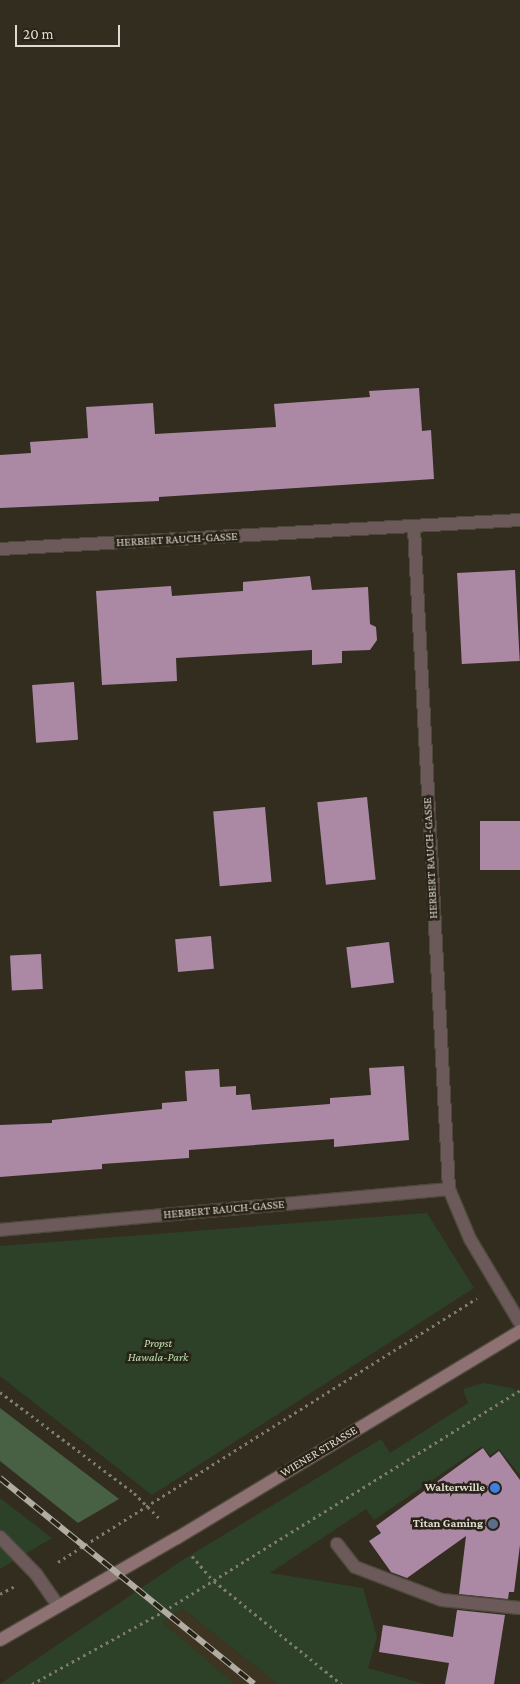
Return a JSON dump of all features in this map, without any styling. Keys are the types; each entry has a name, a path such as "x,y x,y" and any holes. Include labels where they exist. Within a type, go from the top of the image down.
{"main road":[{"name":"WIENER STRASSE","path":"0,1640 520,1331"}],"street":[{"name":"HERBERT RAUCH-GASSE","path":"0,549 414,528 520,520"},
{"name":"HERBERT RAUCH-GASSE","path":"414,528 449,1189 470,1239 520,1323"},
{"name":"HERBERT RAUCH-GASSE","path":"0,1230 449,1189"},
{"path":"0,1537 36,1574 58,1606"},
{"path":"337,1544 355,1567 442,1600 520,1608"}],"path":[{"path":"36,1574 87,1546 148,1505 498,1284"},
{"path":"32,1684 214,1581 520,1390"},
{"path":"0,1392 148,1505"},
{"path":"214,1581 341,1684"}],"shaded area":[{"path":"183,1609 278,1684 235,1684 161,1622"}],"green space":[{"name":"Propst Hawala-Park","path":"427,1213 474,1288 152,1495 0,1376 0,1246"},
{"path":"484,1383 512,1388 520,1393 520,1475 499,1449 490,1455 482,1446 374,1520 366,1509 270,1573 363,1588 377,1637 368,1668 425,1684 278,1684 183,1609 162,1622 235,1684 0,1684 181,1561 381,1439 390,1453 468,1403 463,1389"},
{"path":"0,1408 119,1499 78,1523 0,1461"},
{"path":"0,1498 52,1538 0,1569"}],"building":[{"path":"419,388 422,431 431,430 434,479 159,497 159,501 0,508 0,455 31,453 30,442 88,438 86,407 153,403 155,434 276,427 274,404 370,397 369,391"},
{"path":"515,570 520,661 462,664 457,573"},
{"path":"310,576 312,590 368,587 370,624 376,627 377,640 370,650 342,651 342,663 312,665 312,650 176,658 177,681 102,685 96,591 171,586 172,596 243,591 243,582"},
{"path":"74,682 78,740 36,743 32,685"},
{"path":"367,797 376,880 326,885 317,802"},
{"path":"265,807 272,882 220,886 213,812"},
{"path":"480,821 520,821 520,870 480,870"},
{"path":"211,936 214,969 178,972 175,939"},
{"path":"389,942 394,983 351,988 346,947"},
{"path":"41,954 43,989 12,991 10,956"},
{"path":"404,1066 409,1140 334,1147 334,1139 189,1150 189,1158 102,1164 102,1169 0,1177 0,1125 52,1123 52,1120 162,1109 162,1103 187,1101 185,1071 219,1069 220,1087 236,1086 236,1095 250,1094 252,1110 330,1104 330,1098 371,1095 369,1068"},
{"path":"483,1448 490,1458 499,1451 520,1480 520,1545 514,1592 509,1592 508,1599 459,1594 466,1536 407,1578 391,1572 369,1541 381,1533 376,1526"},
{"path":"457,1610 505,1615 494,1684 445,1684 449,1663 379,1652 383,1625 453,1637"}],"railway":[{"path":"0,1478 254,1684"}],"place":[{"name":"Walterwille","path":"495,1488"},
{"name":"Titan Gaming","path":"493,1524"}]}
